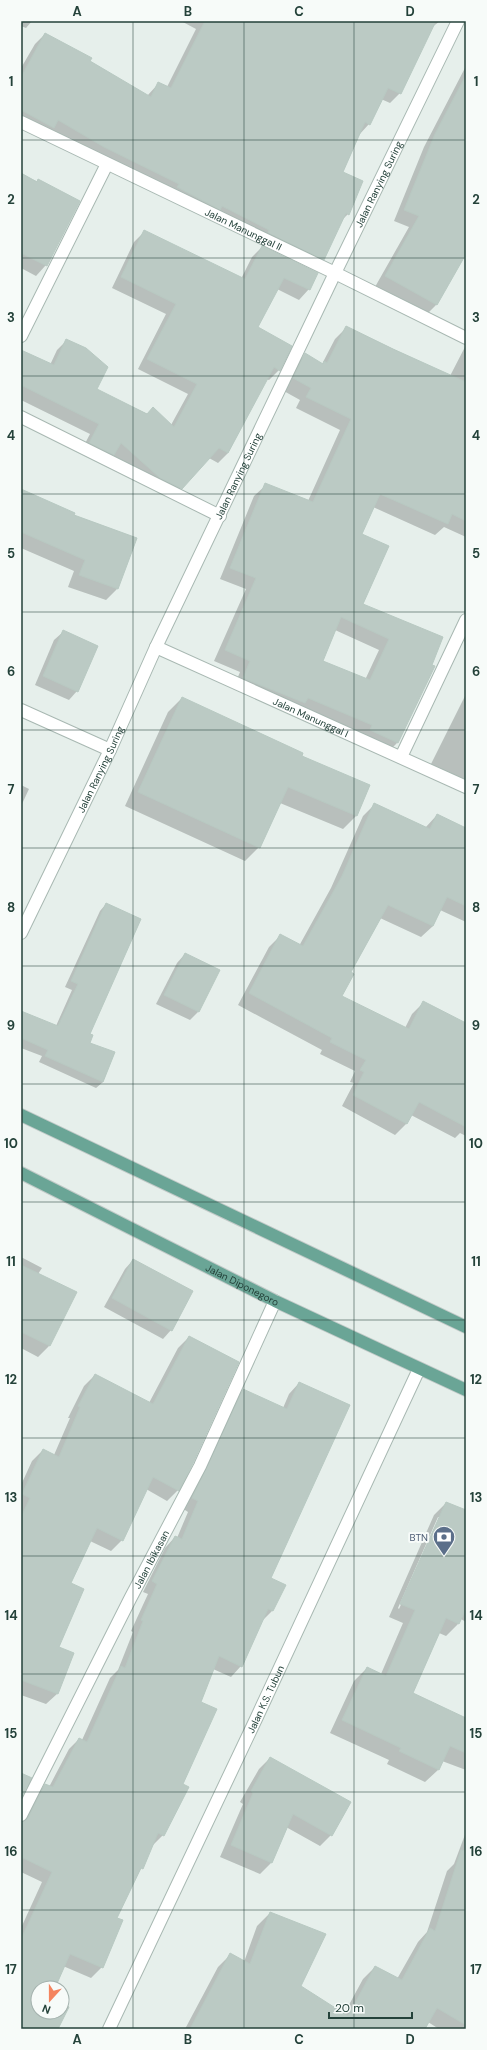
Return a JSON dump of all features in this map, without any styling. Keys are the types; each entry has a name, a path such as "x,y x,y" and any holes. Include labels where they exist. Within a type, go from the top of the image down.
{"main road":[{"path":"21,1115 466,1327"},
{"name":"Jalan Diponegoro","path":"21,1173 275,1301 466,1390"}],"street":[{"name":"Jalan Ranying Suring","path":"21,933 110,750 156,647 335,273 458,21"},
{"name":"Jalan Manunggal II","path":"21,122 335,273 466,338"},
{"path":"21,336 107,164"},
{"path":"21,417 220,516"},
{"path":"401,757 466,620"},
{"name":"Jalan Manunggal I","path":"156,647 401,757 466,788"},
{"path":"21,710 110,750"},
{"name":"Jalan Ibikasan","path":"21,1815 130,1599 200,1466 275,1301"},
{"name":"Jalan K.S. Tubun","path":"109,2029 256,1719 419,1369"}],"building":[{"path":"205,21 436,21 401,94 388,88 370,125 365,122 343,172 363,181 349,215 346,213 324,260 268,233 269,230 222,206 220,210 177,187 179,184 104,147 58,120 54,128 21,110 21,77 45,33 92,58 90,61 151,97 158,82 171,88"},
{"path":"466,75 466,254 437,305 385,276 419,216 404,210 435,134"},
{"path":"21,173 37,182 38,179 80,201 47,266 21,253"},
{"path":"144,230 245,279 262,246 318,273 310,290 284,278 258,327 292,346 280,371 274,367 228,453 219,448 182,489 160,478 121,443 114,455 89,443 99,424 21,385 21,350 54,365 66,339 86,348 108,367 97,389 147,414 153,407 174,427 197,384 147,359 176,304 121,277"},
{"path":"346,326 466,382 466,521 452,514 448,524 380,494 362,534 389,546 363,604 443,637 432,665 435,666 398,743 370,730 372,725 308,698 305,703 243,678 250,661 225,650 256,578 230,568 265,483 313,502 351,419 306,397 311,388 293,378 305,353 323,364 324,361 327,363","holes":["341,617 389,639 370,680 323,661"]},
{"path":"21,489 75,513 74,515 137,538 118,589 79,575 85,560 21,532"},
{"path":"63,630 98,646 78,692 43,676"},
{"path":"182,697 303,753 302,756 370,785 357,816 288,787 260,848 138,792"},
{"path":"374,803 430,829 437,814 466,828 466,906 447,897 433,926 388,905 351,972 354,974 342,996 409,1029 423,1001 466,1023 466,1127 419,1102 407,1124 353,1095 364,1072 360,1070 366,1060 330,1042 332,1038 249,993 280,934 303,946 342,876"},
{"path":"106,903 141,919 90,1034 93,1035 90,1043 115,1052 103,1082 45,1056 48,1050 21,1038 21,1011 58,1026 78,984 71,981"},
{"path":"185,953 220,970 199,1012 164,995"},
{"path":"133,1259 193,1291 172,1331 112,1298"},
{"path":"21,1265 77,1292 50,1346 21,1332"},
{"path":"189,1336 239,1362 193,1463 179,1491 153,1477 123,1541 97,1528 71,1583 84,1589 59,1647 74,1653 58,1694 21,1680 21,1517 30,1498 22,1494 43,1449 59,1457 80,1407 78,1406 95,1374 153,1404"},
{"path":"299,1382 350,1405 271,1578 286,1585 273,1611 268,1609 242,1667 219,1656 201,1702 217,1709 183,1784 189,1787 164,1836 158,1833 143,1869 141,1868 117,1918 123,1920 103,1968 70,1954 59,1980 30,1980 30,2020 62,2020 58,2029 21,2029 21,1939 52,1872 21,1857 21,1822 28,1818 45,1784 53,1787 79,1738 87,1742 121,1666 125,1668 143,1621 141,1620 157,1584 152,1581 175,1536 182,1539 198,1501 192,1498 243,1389 287,1409"},
{"path":"446,1502 466,1510 466,1609 459,1624 446,1618 413,1693 466,1718 466,1753 450,1746 439,1770 399,1751 401,1748 342,1720 367,1667 386,1676 415,1610 400,1604"},
{"path":"270,1757 351,1802 332,1836 293,1814 272,1863 231,1845 253,1793 251,1791"},
{"path":"21,1773 32,1778 21,1798"},
{"path":"461,1850 466,1851 466,2025 437,2008 425,2029 190,2029 230,1953 250,1964 270,1912 326,1934 301,1986 348,2016 375,1966 402,1980 430,1928 435,1931"}],"place":[{"name":"BTN","path":"444,1556"}]}
